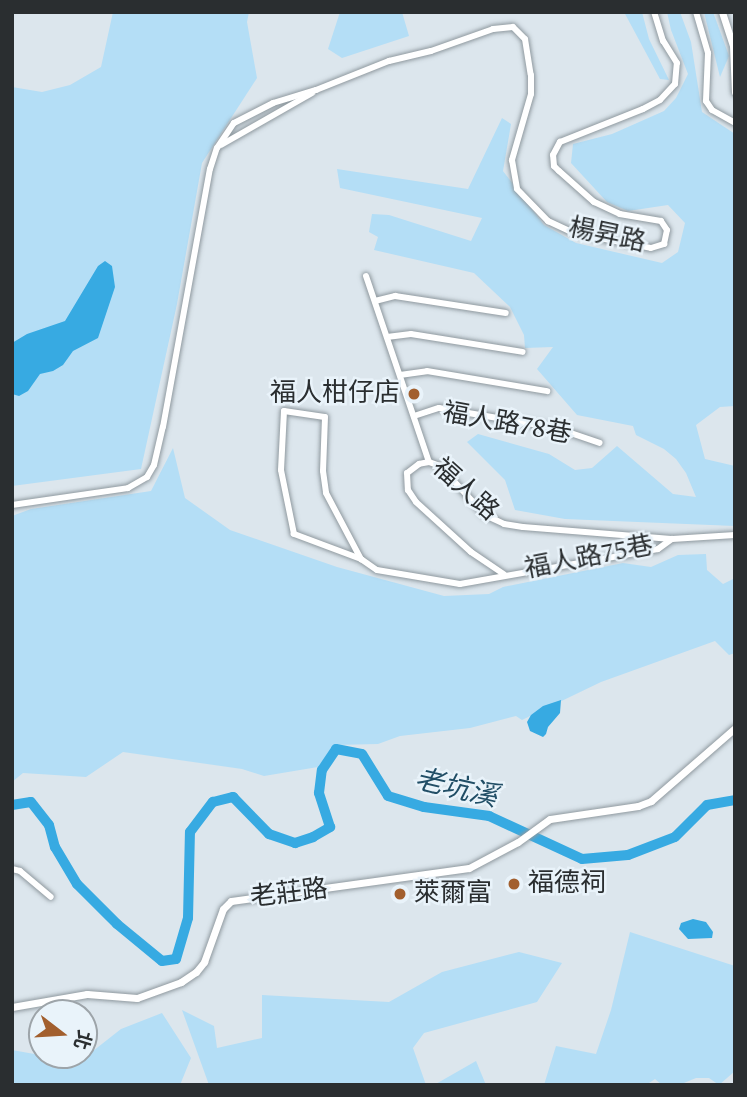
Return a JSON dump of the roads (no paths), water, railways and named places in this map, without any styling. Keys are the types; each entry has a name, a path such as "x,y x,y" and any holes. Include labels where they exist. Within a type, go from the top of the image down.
{"street":[{"name":"楊昇路","path":"316,90 389,61 430,51 493,29 513,27 525,39 531,75 531,94 512,160 517,189 548,221 574,233 657,247 667,237 667,230 661,221 620,214 594,202 554,166 553,155 560,142 643,109 660,100 675,84 677,63 663,41 654,12"},
{"path":"696,12 708,53 706,101 712,110 735,122"},
{"path":"722,12 733,45 735,92"},
{"path":"217,148 316,90"},
{"path":"12,505 128,488 147,477 154,465 163,427 210,169 217,148 234,123 273,103 316,90"},
{"name":"福人路","path":"366,276 429,462 440,466 485,515 504,524 671,539 735,535"},
{"path":"375,301 395,296 506,313"},
{"path":"387,337 411,334 523,352"},
{"path":"400,375 427,371 547,391"},
{"name":"福人路78巷","path":"414,416 439,408 556,428 600,443"},
{"name":"福人路75巷","path":"361,559 326,493 323,471 325,417 284,411 281,470 294,534 361,559 377,570 460,584 504,574 658,549 671,539"},
{"name":"福人路75巷","path":"429,462 419,464 407,473 408,490 416,502 471,552 504,574"},
{"name":"老莊路","path":"12,1007 87,994 137,998 181,982 196,972 204,962 223,909 232,901 469,868 550,820 569,814 621,810 651,801 735,728"},
{"path":"12,869 20,871 51,897"}],"water":[{"path":"105,261 112,266 115,287 98,338 73,351 63,365 40,374 28,391 19,396 12,394 12,343 27,334 65,321 98,266"},
{"path":"561,700 560,713 543,737 530,731 527,722 531,715 543,706"},
{"path":"693,919 706,922 713,932 712,938 688,939 679,929 681,923"}],"waterway":[{"name":"老坑溪","path":"12,805 31,802 49,825 55,847 77,884 117,924 162,961 176,959 188,918 190,832 213,802 233,797 269,834 295,843 313,837 330,827 319,793 322,770 336,749 362,754 388,796 424,807 489,816 582,859 628,855 675,837 707,805 735,800"}],"place":[{"name":"福人柑仔店","path":"414,394"},
{"name":"福德祠","path":"514,884"},
{"name":"萊爾富","path":"400,894"}]}
